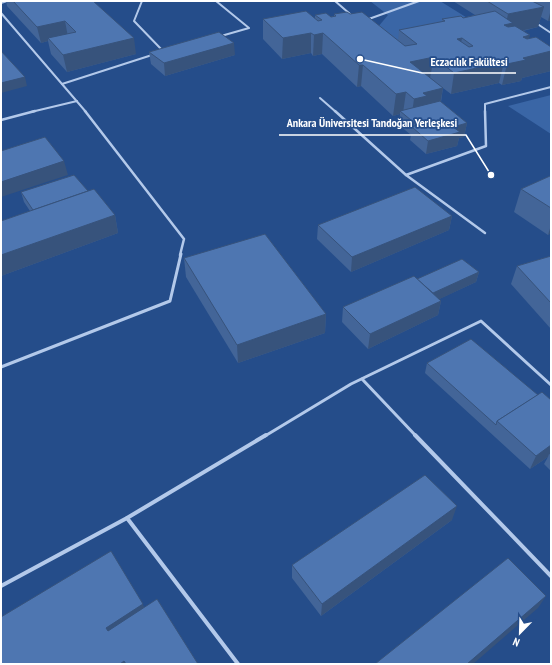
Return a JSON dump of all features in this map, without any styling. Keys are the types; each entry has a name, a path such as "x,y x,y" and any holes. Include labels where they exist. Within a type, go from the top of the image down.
{"lane":[{"path":"1,3 7,1"},
{"path":"142,1 134,21 163,51"},
{"path":"216,1 249,28 220,36"},
{"path":"334,1 351,16"},
{"path":"359,23 419,1"},
{"path":"1,13 77,101 184,239 170,301 1,367"},
{"path":"534,21 551,32"},
{"path":"62,84 170,49"},
{"path":"406,175 486,146 485,104 551,87"},
{"path":"320,98 406,175 485,233"},
{"path":"1,120 77,101"},
{"path":"1,586 127,518 351,384 481,321 551,386"},
{"path":"362,379 551,576"},
{"path":"127,518 238,664"}],"shaded area":[{"path":"370,1 440,1 477,24 402,44 378,27 388,15"},
{"path":"551,95 551,134 508,106"}],"building":[{"path":"13,1 93,1 134,38 63,55 48,38 76,32 65,21 37,27"},
{"path":"487,1 532,1 544,7 508,14"},
{"path":"306,11 318,21 322,20 315,15 326,13 331,17 336,16 334,14 362,12 405,46 417,44 399,30 445,21 442,19 461,16 463,18 495,11 513,23 504,25 508,27 515,26 530,35 523,37 527,39 536,37 551,47 551,51 523,58 526,60 507,64 504,62 454,73 434,57 410,62 443,88 423,93 427,96 414,99 406,92 396,94 363,65 359,65 323,33 314,35 311,33 283,38 263,19","holes":["462,38 473,46 469,47 457,39"]},
{"path":"219,32 234,43 164,63 149,52"},
{"path":"1,51 25,77 1,83"},
{"path":"440,101 467,123 453,127 460,132 428,141 412,127 417,125 400,111"},
{"path":"45,137 64,161 1,182 1,151"},
{"path":"74,175 88,191 33,210 21,192"},
{"path":"551,176 551,208 521,189"},
{"path":"415,187 452,216 352,257 318,225"},
{"path":"94,189 115,215 1,255 1,221"},
{"path":"265,234 326,314 237,345 184,258"},
{"path":"551,256 550,267 551,303 517,266"},
{"path":"462,259 479,272 433,293 417,279"},
{"path":"414,276 441,301 370,334 343,307"},
{"path":"471,339 538,395 497,421 496,425 427,363"},
{"path":"542,392 551,400 551,445 536,456 497,421"},
{"path":"425,475 457,506 322,604 292,565"},
{"path":"111,551 143,604 106,628 108,631 157,599 198,664 126,664 124,661 120,664 1,664 1,617"},
{"path":"508,558 546,596 467,664 375,664"}],"place":[{"name":"Eczacılık Fakültesi","path":"360,59"},
{"name":"Ankara Üniversitesi Tandoğan Yerleşkesi","path":"491,175"}]}
